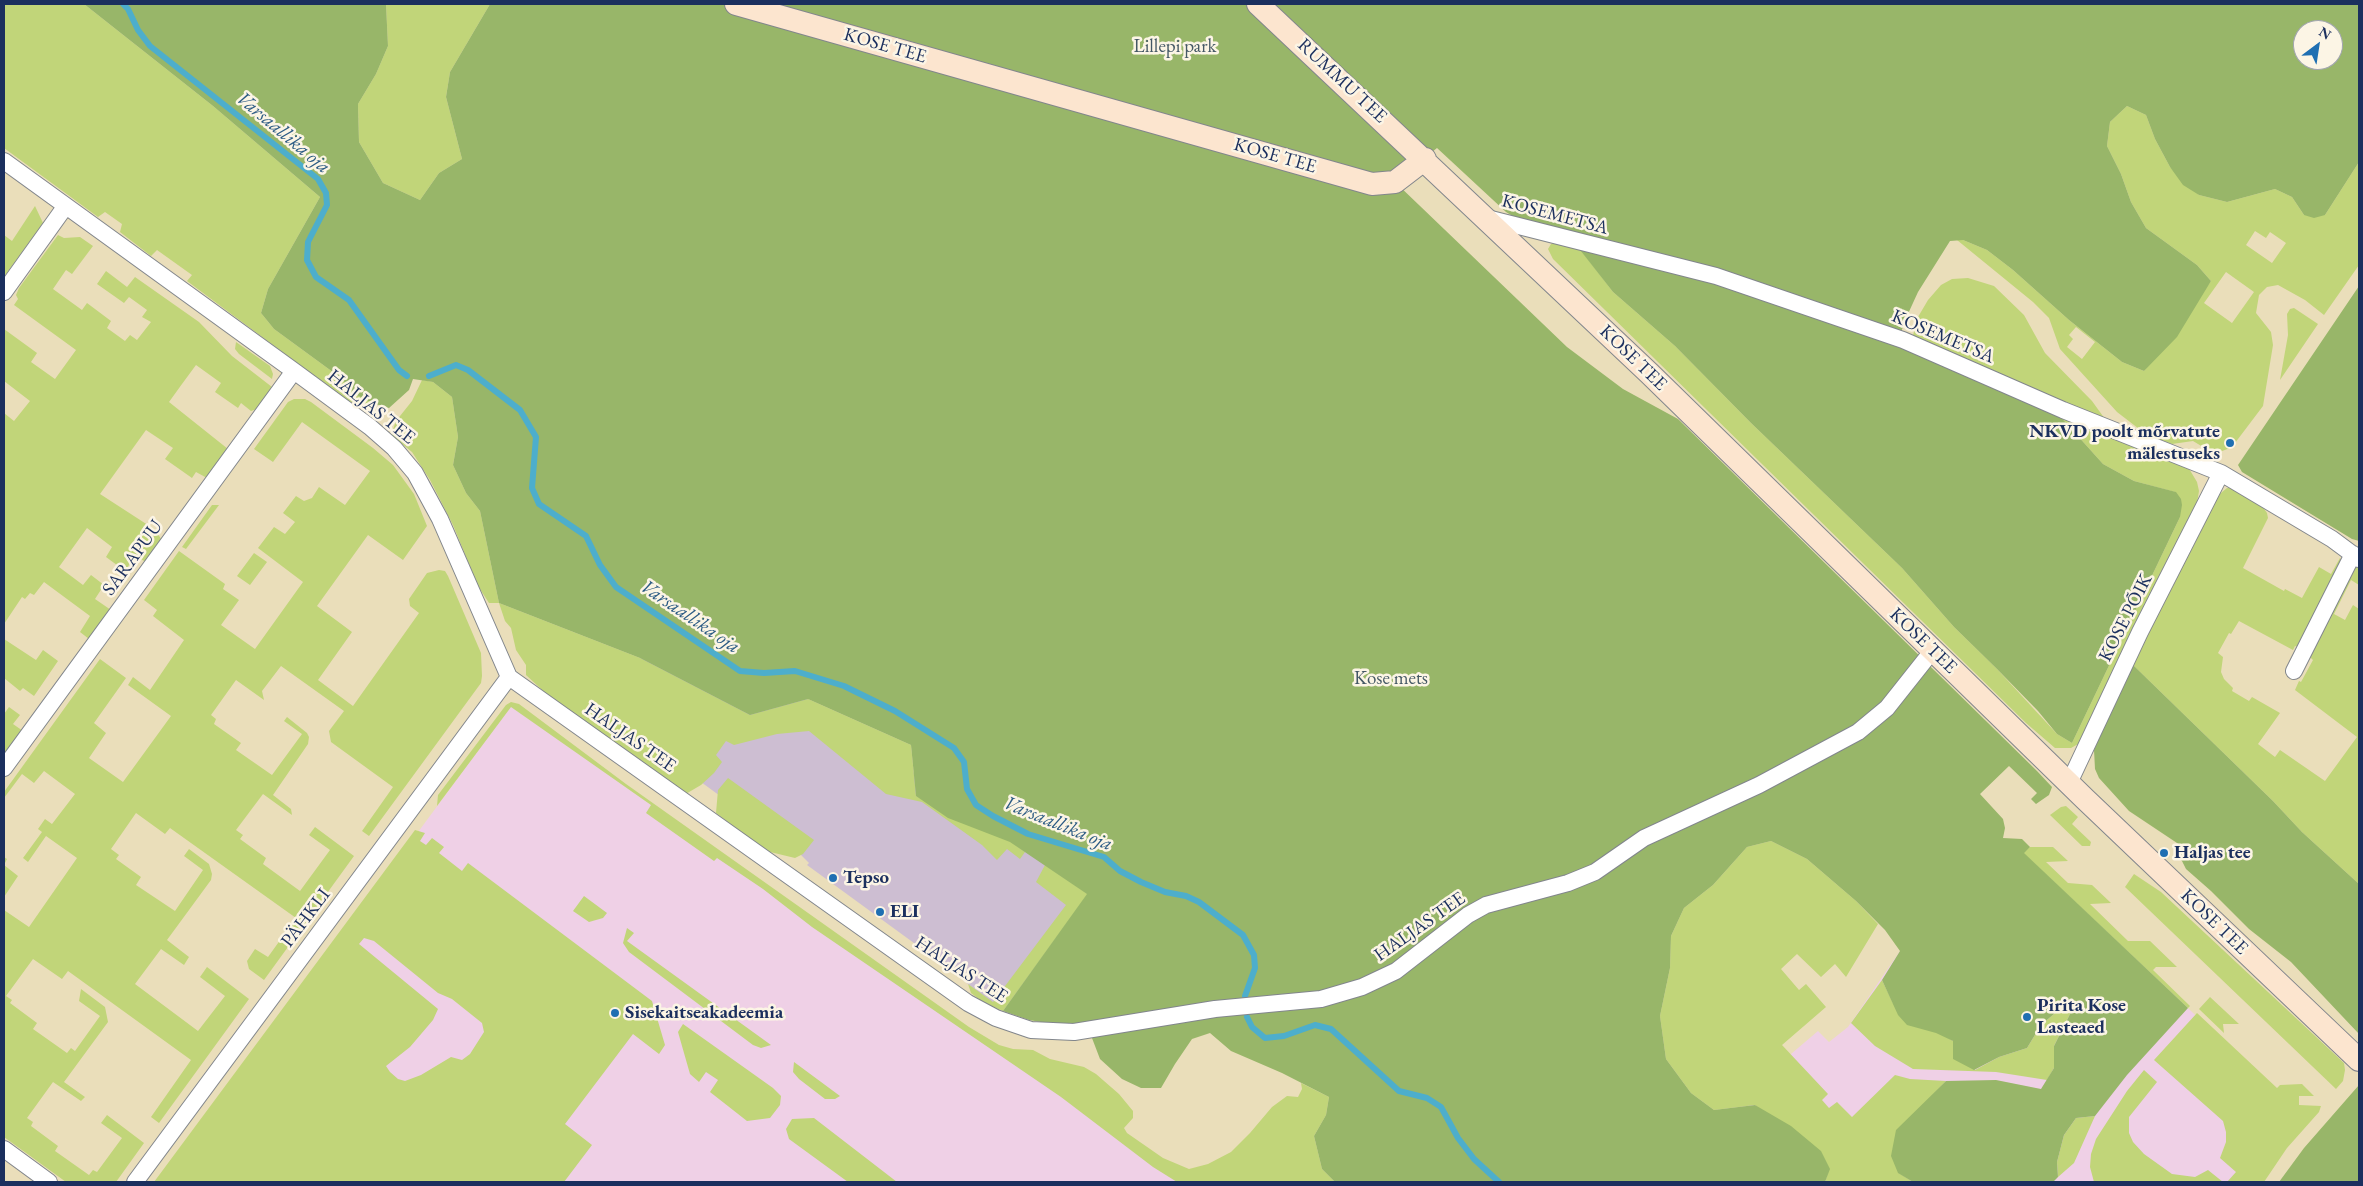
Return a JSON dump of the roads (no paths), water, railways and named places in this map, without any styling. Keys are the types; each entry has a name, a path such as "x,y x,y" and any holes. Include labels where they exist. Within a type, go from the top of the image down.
{"main road":[{"name":"KOSE TEE","path":"736,4 1372,184 1394,182 1425,159 1649,373 2069,783 2359,1060"},
{"name":"RUMMU TEE","path":"1258,4 1425,159"}],"street":[{"name":"HALJAS TEE","path":"4,162 294,371 370,427 394,448 415,473 440,519 509,677 968,1003 996,1018 1031,1030 1074,1032 1215,1010 1321,998 1356,989 1376,981 1396,971 1468,915 1486,906 1568,883 1595,872 1644,838 1759,785 1858,732 1887,708 1933,650"},
{"path":"4,292 65,207"},
{"name":"KOSEMETSA","path":"1485,217 1716,276 1903,340 2063,410 2222,473 2356,556"},
{"name":"SARAPUU","path":"4,768 294,371"},
{"name":"KOSE PÕIK","path":"2069,783 2140,632 2222,473"},
{"path":"2294,671 2356,556"},
{"name":"PÄHKLI","path":"135,1182 509,677"},
{"path":"4,1149 49,1182"}],"waterway":[{"name":"Varsaallika oja","path":"123,4 128,9 138,30 150,46 318,179 326,193 327,205 308,242 307,260 316,277 349,300 399,370 407,376"},
{"name":"Varsaallika oja","path":"429,376 456,365 468,370 520,410 536,437 532,488 539,504 586,536 600,565 616,587 740,671 764,673 795,671 844,686 895,711 954,748 964,762 967,789 976,805 993,816 1028,834 1104,857 1120,871 1141,882 1165,892 1186,896 1199,902 1243,935 1254,955 1255,968 1245,996"},
{"name":"Varsaallika oja","path":"1247,1017 1252,1027 1265,1038 1284,1036 1315,1025 1331,1029 1399,1091 1427,1098 1441,1107 1458,1138 1474,1159 1499,1182"}],"place":[{"name":"NKVD poolt mõrvatute mälestuseks","path":"2230,443"},
{"name":"Haljas tee","path":"2164,853"},
{"name":"Tepso","path":"833,878"},
{"name":"ELI","path":"880,912"},
{"name":"Sisekaitseakadeemia","path":"615,1013"},
{"name":"Pirita Kose Lasteaed","path":"2027,1017"}],"park label":[{"name":"Lillepi park","path":"1175,47"},
{"name":"Kose mets","path":"1391,679"}]}
